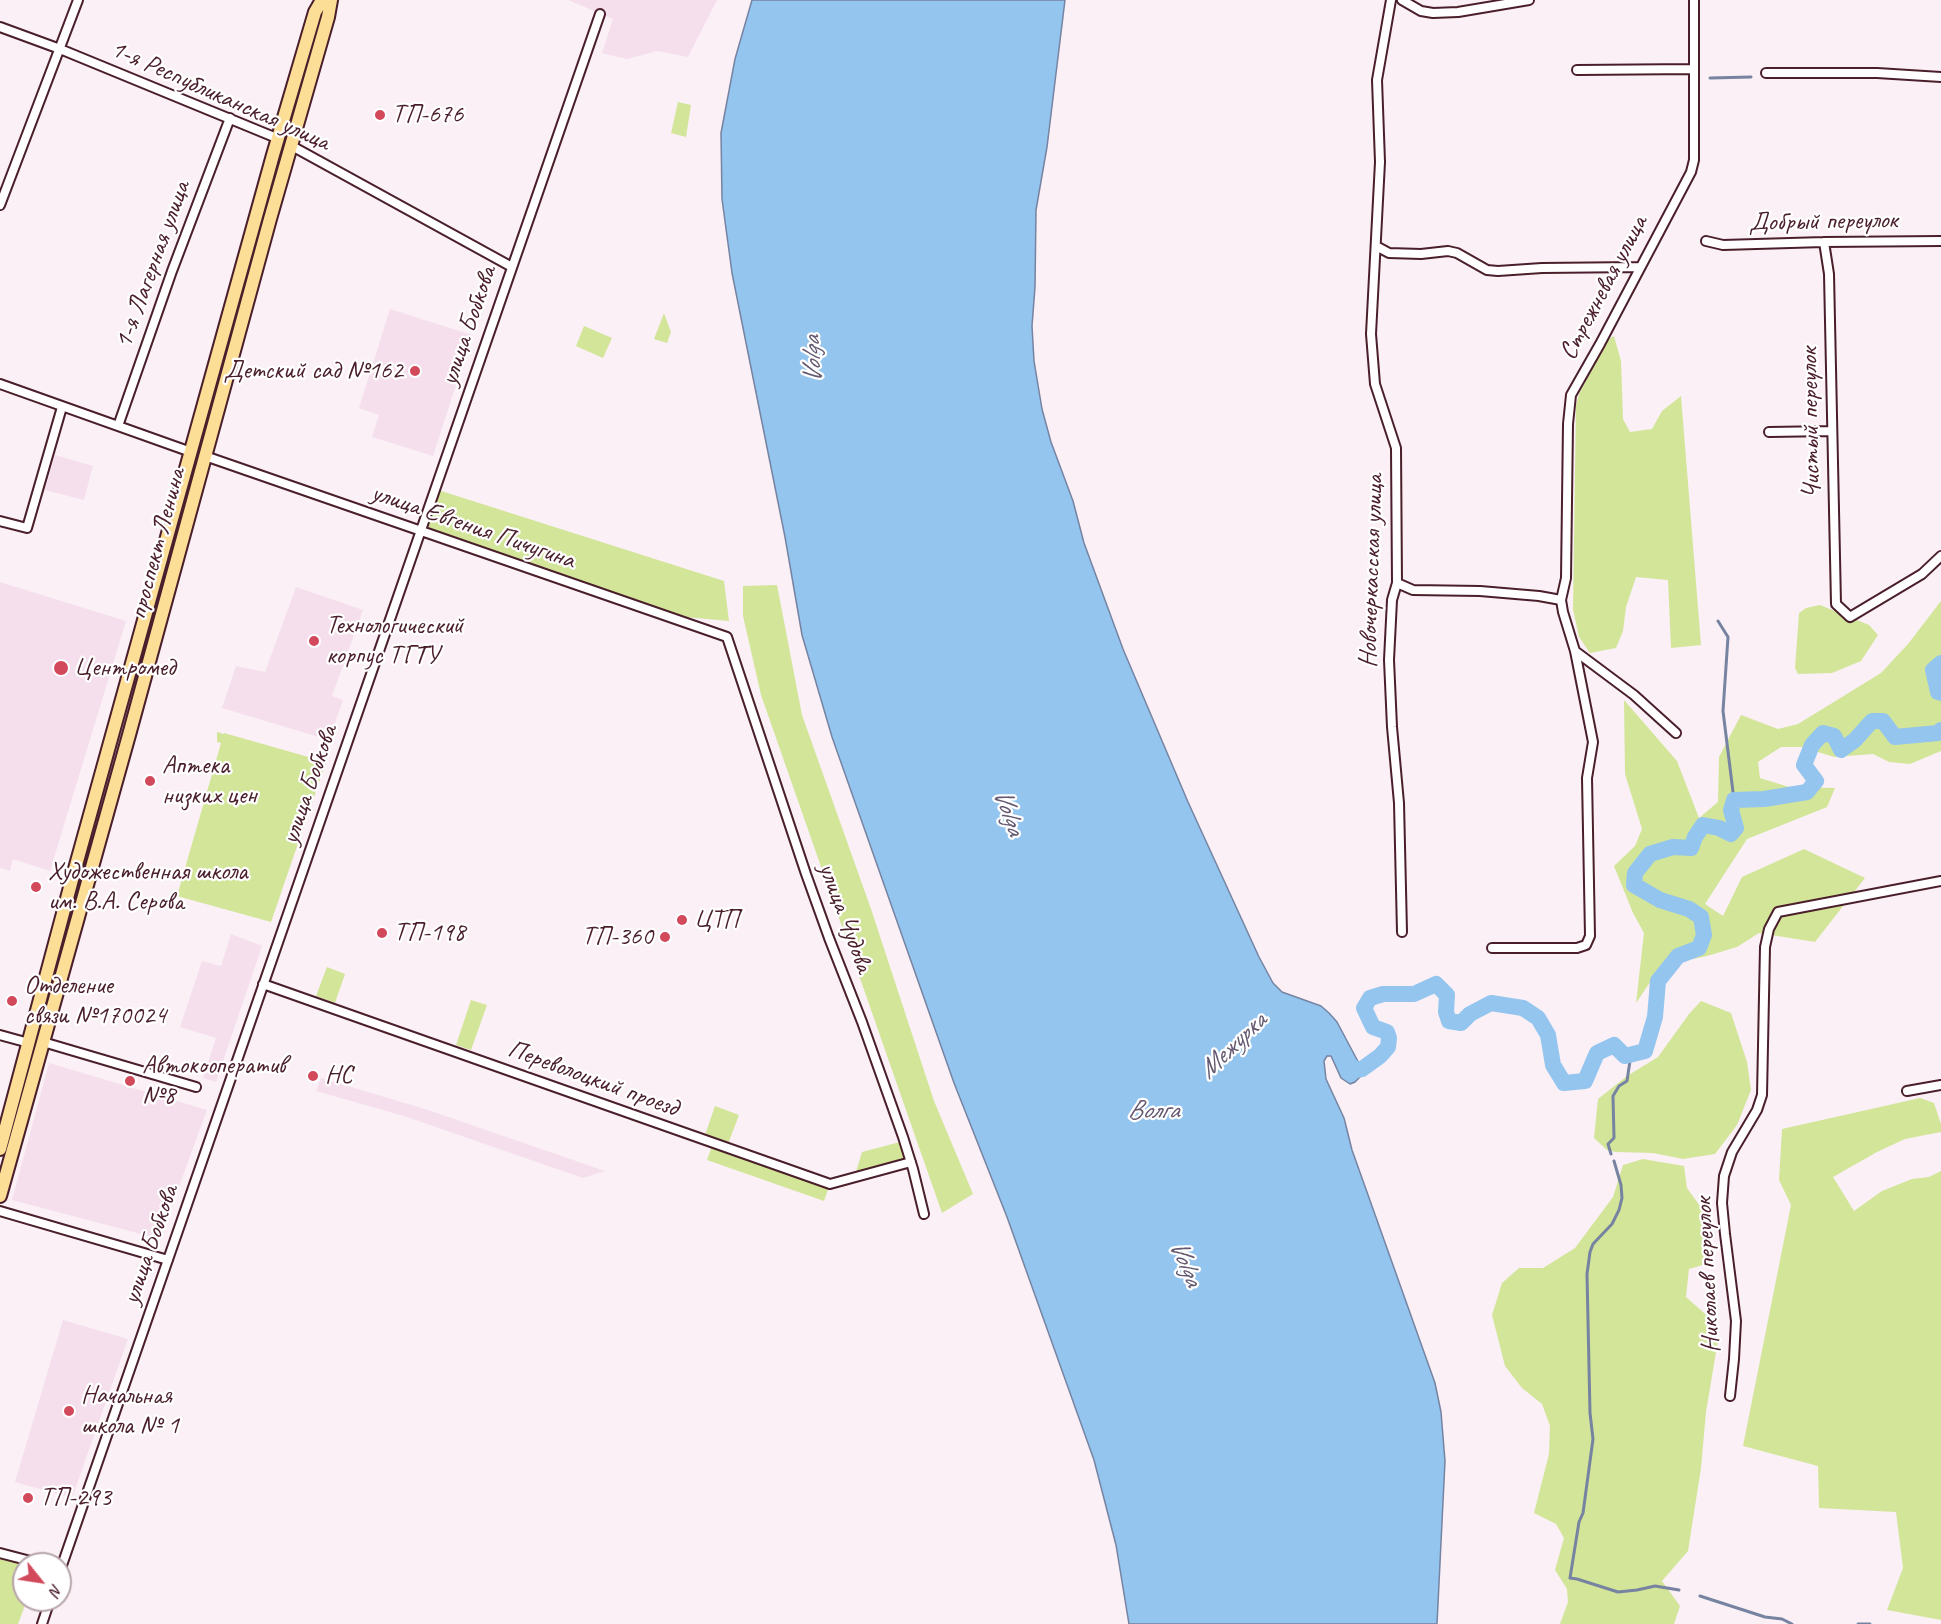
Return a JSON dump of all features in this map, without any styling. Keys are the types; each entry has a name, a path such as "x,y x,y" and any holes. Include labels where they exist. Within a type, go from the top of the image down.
{"main road":[{"name":"проспект Ленина","path":"0,1149 278,139 315,12 322,0"},
{"name":"проспект Ленина","path":"0,1196 331,0"},
{"path":"191,452 204,460"},
{"path":"29,1042 41,1048"}],"street":[{"path":"0,205 78,0"},
{"name":"Новочеркасская улица","path":"1391,0 1377,80 1380,162 1371,334 1375,384 1396,448 1397,583 1392,600 1389,660 1399,803 1402,932"},
{"path":"1402,0 1421,11 1433,13 1458,12 1529,0"},
{"name":"Стрежневая улица","path":"1561,600 1566,578 1568,424 1571,395 1600,344 1692,166 1694,159 1695,0"},
{"name":"улица Бобкова","path":"66,1552 600,14"},
{"name":"1-я Республиканская улица","path":"0,27 60,49 278,139 512,267"},
{"path":"1577,70 1694,69"},
{"path":"1766,73 1877,73 1941,77"},
{"name":"1-я Лагерная улица","path":"118,426 172,271 230,118"},
{"name":"Добрый переулок","path":"1706,241 1724,245 1941,241"},
{"name":"Чистый переулок","path":"1824,242 1829,274 1836,604 1850,617 1922,574 1941,556"},
{"path":"1376,246 1389,253 1421,254 1448,251 1457,253 1487,270 1498,271 1640,267"},
{"path":"0,384 191,452"},
{"path":"0,521 27,528 62,407"},
{"path":"1769,432 1831,431"},
{"name":"улица Евгения Пичугина","path":"204,460 420,531 727,637"},
{"path":"1397,583 1413,590 1480,591 1561,600 1575,651 1593,742 1587,778 1590,936 1586,945 1578,948 1492,948"},
{"name":"улица Чудова","path":"727,637 806,874 911,1162 924,1214"},
{"path":"1575,651 1634,695 1676,733"},
{"name":"Николаев переулок","path":"1730,1396 1736,1321 1722,1203 1724,1176 1732,1152 1757,1110 1762,1095 1765,947 1769,929 1778,912 1941,881"},
{"name":"Переволоцкий проезд","path":"263,984 830,1184 911,1162"},
{"path":"0,1035 29,1042"},
{"path":"41,1048 196,1087"},
{"path":"1907,1090 1941,1085"},
{"path":"0,1211 168,1260"}],"shaded area":[{"path":"568,0 717,0 688,57 657,51 627,59 602,53 613,19"},
{"name":"Детский сад №162","path":"390,309 472,335 433,456 372,437 379,415 359,408"},
{"path":"55,455 93,466 84,500 45,490"},
{"path":"0,582 126,621 50,871 13,859 10,871 0,868"},
{"path":"296,587 363,610 332,696 343,700 329,740 222,708 236,666 265,672"},
{"path":"231,934 262,946 216,1082 203,1078 216,1038 180,1027 202,961 221,966"},
{"path":"49,1063 207,1110 160,1239 12,1200"},
{"path":"321,1078 428,1110 605,1171 583,1178 404,1116 316,1091"},
{"name":"Начальная школа № 1","path":"63,1320 128,1339 72,1498 15,1482"}],"green space":[{"path":"678,102 691,105 686,137 671,133"},
{"path":"664,313 671,332 667,343 654,339"},
{"path":"584,326 612,338 603,358 576,346"},
{"path":"1614,336 1621,361 1623,419 1630,432 1652,429 1662,411 1681,396 1701,645 1671,648 1668,580 1636,577 1626,607 1623,631 1616,648 1590,653 1579,637 1573,609 1576,405 1593,364 1607,340"},
{"path":"435,489 724,581 729,621 663,615 421,531"},
{"path":"777,585 802,715 871,909 934,1101 973,1194 942,1213 761,695 743,616 743,586"},
{"path":"1941,601 1941,751 1910,764 1889,762 1873,754 1834,757 1802,747 1781,747 1758,762 1760,778 1789,787 1835,788 1827,807 1747,839 1705,904 1723,916 1742,877 1804,849 1865,878 1815,942 1759,933 1737,947 1707,956 1693,959 1668,956 1636,1003 1644,933 1633,913 1614,866 1635,846 1642,829 1625,774 1624,700 1677,761 1699,818 1718,802 1719,757 1741,715 1778,729 1798,724 1881,673 1908,644"},
{"path":"1820,605 1869,625 1878,635 1861,661 1832,673 1798,674 1795,668 1799,613 1806,608"},
{"path":"217,732 326,762 271,922 177,896 221,743 217,742"},
{"path":"327,967 345,974 335,1003 316,996"},
{"path":"471,1000 487,1005 471,1050 456,1045"},
{"path":"1701,1001 1731,1013 1747,1062 1751,1090 1737,1125 1715,1154 1683,1159 1653,1153 1607,1150 1594,1138 1598,1099 1627,1076 1658,1057"},
{"path":"1920,1098 1934,1103 1941,1124 1941,1132 1905,1139 1833,1177 1854,1211 1882,1191 1912,1179 1929,1177 1941,1171 1941,1620 1887,1610 1903,1568 1896,1512 1819,1508 1818,1466 1743,1446 1791,1205 1779,1180 1782,1129"},
{"path":"715,1106 739,1115 728,1144 705,1135"},
{"path":"900,1142 906,1160 855,1175 862,1152"},
{"path":"712,1146 829,1187 824,1201 707,1160"},
{"path":"1643,1159 1684,1166 1687,1188 1710,1220 1706,1264 1689,1269 1686,1297 1713,1321 1718,1340 1706,1412 1701,1468 1688,1551 1662,1581 1680,1606 1674,1624 1560,1624 1568,1602 1567,1589 1555,1570 1564,1538 1556,1524 1534,1513 1549,1454 1550,1426 1542,1404 1522,1388 1505,1366 1492,1315 1502,1283 1519,1268 1543,1268 1575,1248 1613,1197 1623,1165"},
{"path":"0,1557 12,1560 12,1612 22,1612 18,1624 0,1624"}],"water":[{"name":"Волга","path":"752,0 1065,0 1047,147 1036,210 1032,326 1034,361 1042,409 1051,442 1073,501 1084,543 1123,649 1188,802 1259,957 1273,983 1282,992 1321,1006 1329,1013 1337,1022 1362,1069 1360,1077 1350,1084 1341,1078 1331,1056 1327,1056 1324,1061 1326,1079 1344,1118 1352,1150 1435,1383 1441,1412 1445,1461 1437,1624 1129,1624 1116,1545 1094,1460 1007,1217 954,1083 832,737 802,635 785,537 732,273 722,199 721,133 735,59"}],"waterway":[{"path":"1710,78 1751,77"},
{"path":"1718,621 1728,637 1723,711 1734,800"},
{"name":"Межурка","path":"1941,663 1933,670 1938,692 1941,693"},
{"name":"Межурка","path":"1345,1061 1356,1070 1362,1069 1388,1047 1387,1032 1373,1027 1364,1008 1370,998 1383,994 1414,994 1436,984 1447,995 1446,1012 1449,1021 1461,1023 1470,1014 1491,1003 1523,1008 1538,1018 1548,1035 1553,1065 1564,1083 1585,1081 1597,1053 1614,1045 1625,1056 1645,1051 1655,1017 1658,981 1678,956 1699,948 1704,935 1701,917 1689,909 1660,900 1634,885 1635,873 1650,854 1673,847 1691,848 1703,825 1719,828 1731,834 1736,828 1731,810 1734,800 1764,799 1807,792 1816,781 1804,765 1812,745 1823,733 1834,736 1841,750 1855,740 1872,721 1883,721 1895,737 1938,733 1941,730"},
{"path":"1611,1154 1608,1144 1614,1138 1613,1096 1619,1086 1627,1081 1631,1054"},
{"path":"1614,1161 1622,1198 1612,1224 1593,1244 1587,1274 1590,1413 1593,1439 1583,1513 1579,1522 1570,1578 1618,1592 1655,1586 1679,1590"},
{"path":"1700,1596 1765,1617 1782,1619 1792,1624"},
{"path":"1858,1624 1870,1624"}],"place":[{"name":"ТП-676","path":"380,115"},
{"name":"Детский сад №162","path":"415,371"},
{"name":"Технологический корпус ТГТУ","path":"314,641"},
{"name":"Центромед","path":"61,668"},
{"name":"Аптека низких цен","path":"150,781"},
{"name":"Художественная школа им. В.А. Серова","path":"36,887"},
{"name":"ЦТП","path":"682,920"},
{"name":"ТП-198","path":"382,933"},
{"name":"ТП-360","path":"665,937"},
{"name":"Отделение связи №170024","path":"12,1001"},
{"name":"НС","path":"313,1076"},
{"name":"Автокооператив №8","path":"130,1081"},
{"name":"Начальная школа № 1","path":"69,1411"},
{"name":"ТП-293","path":"28,1498"}],"water label":[{"name":"Volga","path":"813,360"},
{"name":"Volga","path":"1008,812"},
{"name":"Volga","path":"1185,1263"}]}
